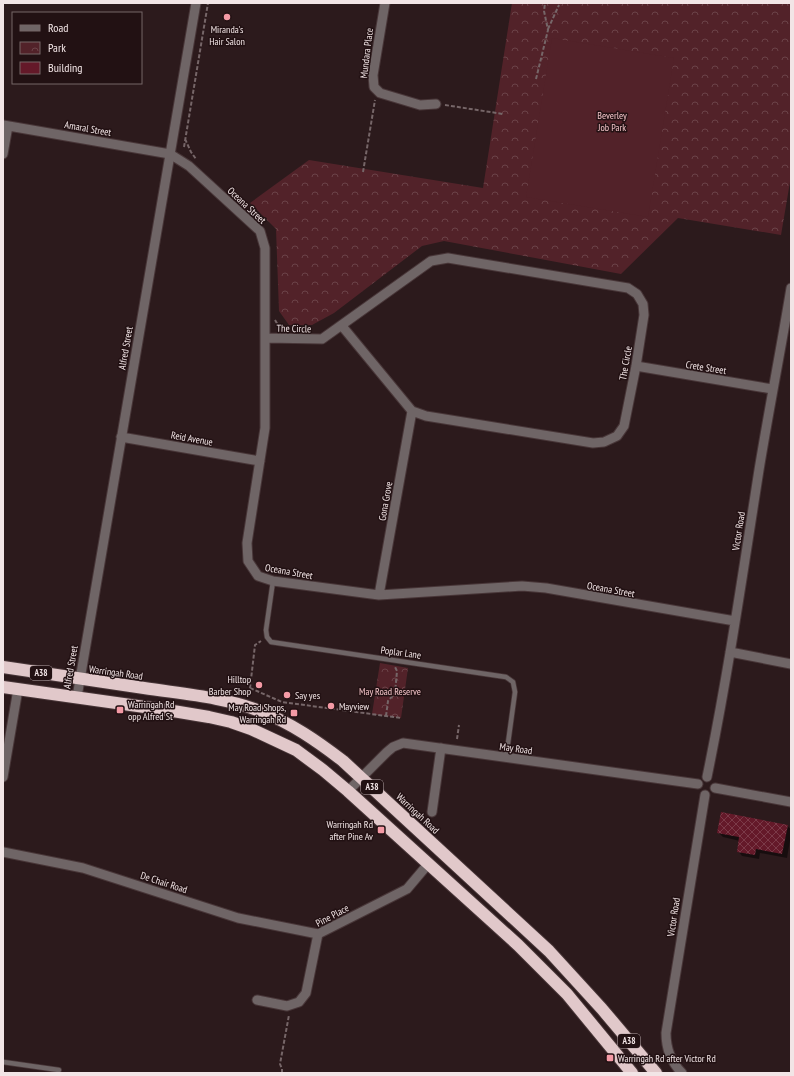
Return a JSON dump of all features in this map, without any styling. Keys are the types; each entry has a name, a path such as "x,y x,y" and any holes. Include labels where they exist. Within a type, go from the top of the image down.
{"highway":[{"name":"Warringah Road","path":"3,667 218,700 261,711 309,735 361,777 549,950 602,1009 656,1073"},
{"name":"A38","path":"3,687 209,717 251,729 296,750 348,791 518,945 567,994 632,1073"},
{"path":"429,863 441,850"}],"street":[{"name":"Alfred Street","path":"77,697 196,3"},
{"name":"Mundara Place","path":"380,93 374,87 373,75 384,3"},
{"path":"380,93 420,105 436,104"},
{"name":"Amaral Street","path":"5,125 170,154"},
{"path":"3,154 5,125"},
{"name":"Oceana Street","path":"170,154 189,166 260,231 265,248 265,428 247,543 248,561 258,576 273,581 379,595 522,586 546,588 735,621"},
{"name":"The Circle","path":"266,338 322,339 431,261 448,258 628,288 637,294 642,304 644,315 636,366 624,426 617,436 604,442 592,443 426,416 412,411"},
{"name":"Victor Road","path":"707,777 730,652 772,389 788,330 791,288"},
{"path":"342,326 412,411"},
{"name":"Crete Street","path":"636,366 772,389"},
{"name":"Gona Grove","path":"379,595 412,411"},
{"name":"Reid Avenue","path":"121,437 260,461"},
{"path":"730,652 791,664"},
{"path":"3,777 18,689"},
{"name":"May Road","path":"348,791 394,747 403,743 698,784"},
{"path":"432,812 441,748"},
{"path":"707,777 713,780 715,788 712,793 705,795 699,791 698,784 702,778 707,777"},
{"path":"715,788 791,802"},
{"name":"Victor Road","path":"682,1073 672,1059 666,1043 668,1019 705,795"},
{"name":"De Chair Road","path":"3,852 83,868 238,918 318,934"},
{"name":"Pine Place","path":"257,1000 287,1006 299,1002 306,993 318,934 407,888 429,863"}],"lane":[{"path":"267,637 266,630 273,581"},
{"name":"Poplar Lane","path":"267,637 271,642 506,676 513,682 515,692 506,758"},
{"path":"3,1062 59,1070"}],"path":[{"path":"184,147 208,3"},
{"path":"545,3 544,11 548,30"},
{"path":"536,79 548,30 559,5"},
{"path":"363,172 375,100 380,93"},
{"path":"436,104 503,114"},
{"path":"185,140 191,152 197,159"},
{"path":"246,693 250,688 255,645 267,637"},
{"path":"386,716 388,702 395,693 397,678 397,671 390,660"},
{"path":"250,688 282,702 401,718"},
{"path":"457,739 459,725"},
{"path":"282,1073 280,1064 289,1015"}],"green space":[{"name":"Beverley Job Park","path":"512,3 791,3 791,176 781,235 678,218 621,274 444,241 422,246 334,313 312,325 289,325 279,311 276,229 250,203 309,160 483,188"},
{"path":"552,38 674,58 648,217 526,197"},
{"name":"May Road Reserve","path":"380,663 408,668 401,718 372,714"}],"building":[{"path":"721,812 788,825 782,854 756,849 755,855 737,852 739,837 717,833"}],"place":[{"name":"Miranda's Hair Salon","path":"227,17"},
{"name":"Hilltop Barber Shop","path":"259,685"},
{"name":"Say yes","path":"287,695"},
{"name":"Mayview","path":"331,706"},
{"name":"Warringah Rd opp Alfred St","path":"120,710"},
{"name":"May Road Shops, Warringah Rd","path":"294,713"},
{"name":"Warringah Rd after Pine Av","path":"381,830"},
{"name":"Warringah Rd after Victor Rd","path":"610,1058"}]}
